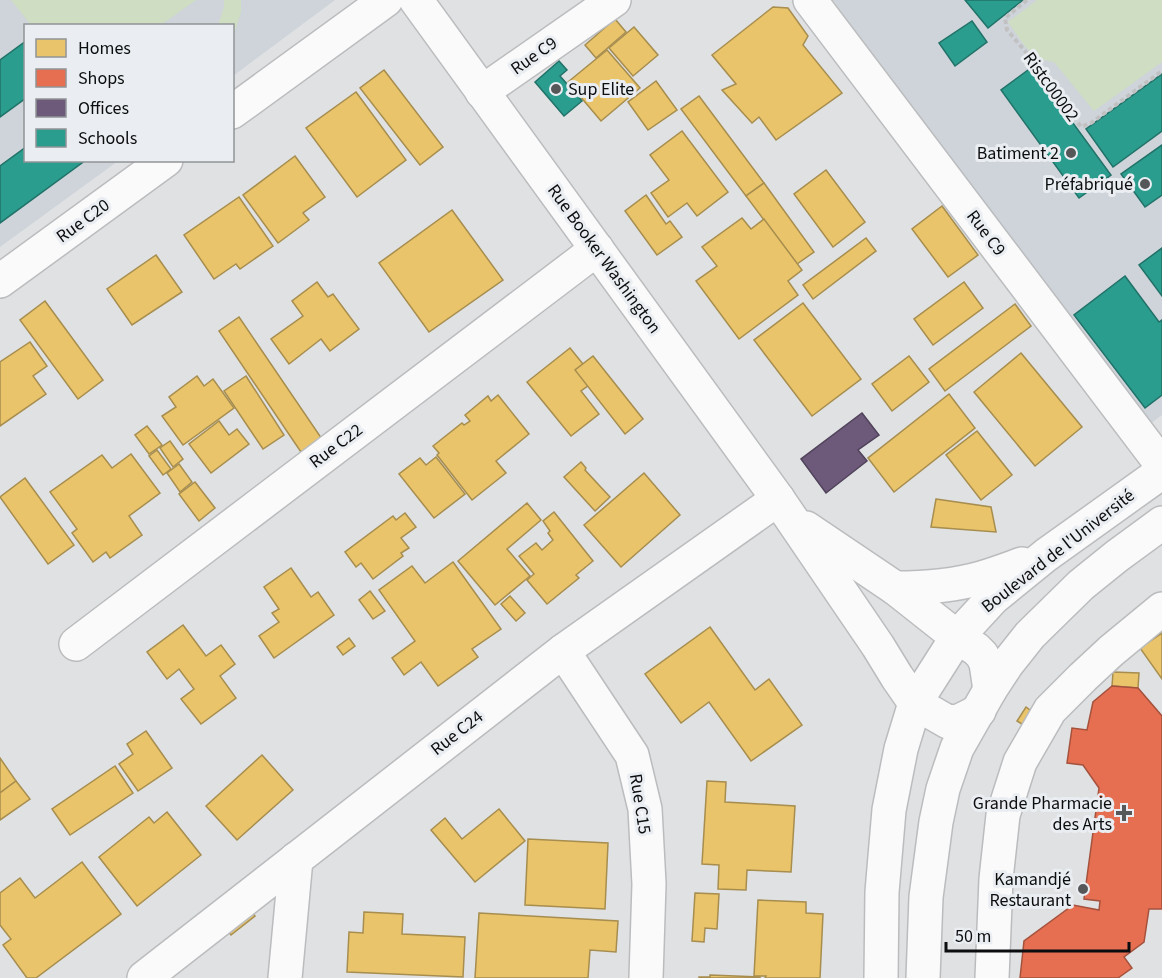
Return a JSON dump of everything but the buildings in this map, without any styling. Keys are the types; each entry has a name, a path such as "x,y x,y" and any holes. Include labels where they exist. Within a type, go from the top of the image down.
{"street":[{"path":"234,111 386,0"},
{"name":"Rue Booker Washington","path":"416,0 785,509 915,703 948,722 959,721 985,701 986,663 982,655 895,588 785,509"},
{"name":"Rue C9","path":"482,92 614,0"},
{"name":"Rue C9","path":"810,0 1162,465"},
{"name":"Rue C20","path":"0,281 163,162"},
{"name":"Rue C22","path":"76,644 597,249"},
{"name":"Boulevard de l'Université","path":"881,978 882,892 889,810 901,749 915,703 957,637 993,598 1046,555 1162,472"},
{"name":"Rue C24","path":"144,978 563,651 785,509"},
{"path":"923,978 926,897 943,789 957,748 1007,664 1030,635 1081,585 1162,523"},
{"path":"895,588 939,586 980,578 1046,555"},
{"path":"992,978 996,879 1003,815 1020,762 1050,710 1111,651 1162,609"},
{"name":"Rue C15","path":"563,651 632,754 645,809 649,884 646,978"},
{"path":"285,978 296,859"}],"path":[{"name":"Ristc00002","path":"1027,0 1005,18 1007,30 1037,65 1081,127 1091,123 1162,71"}],"shaded area":[{"path":"0,0 335,0 234,75 234,24 24,24 24,162 117,162 0,247"},
{"path":"833,0 1162,0 1162,415 1146,427 916,118"}],"green space":[{"path":"11,0 196,0 162,24 30,24"},
{"path":"224,0 241,0 241,12 234,35 234,24 218,24"},
{"path":"1037,0 1162,0 1162,62 1094,111 1054,62 1032,53 1008,22"}],"place":[{"name":"Sup Elite","path":"556,89"},
{"name":"Batiment 2","path":"1071,153"},
{"name":"Préfabriqué","path":"1145,184"},
{"name":"Grande Pharmacie des Arts","path":"1124,813"},
{"name":"Kamandjé Restaurant","path":"1083,889"}]}
